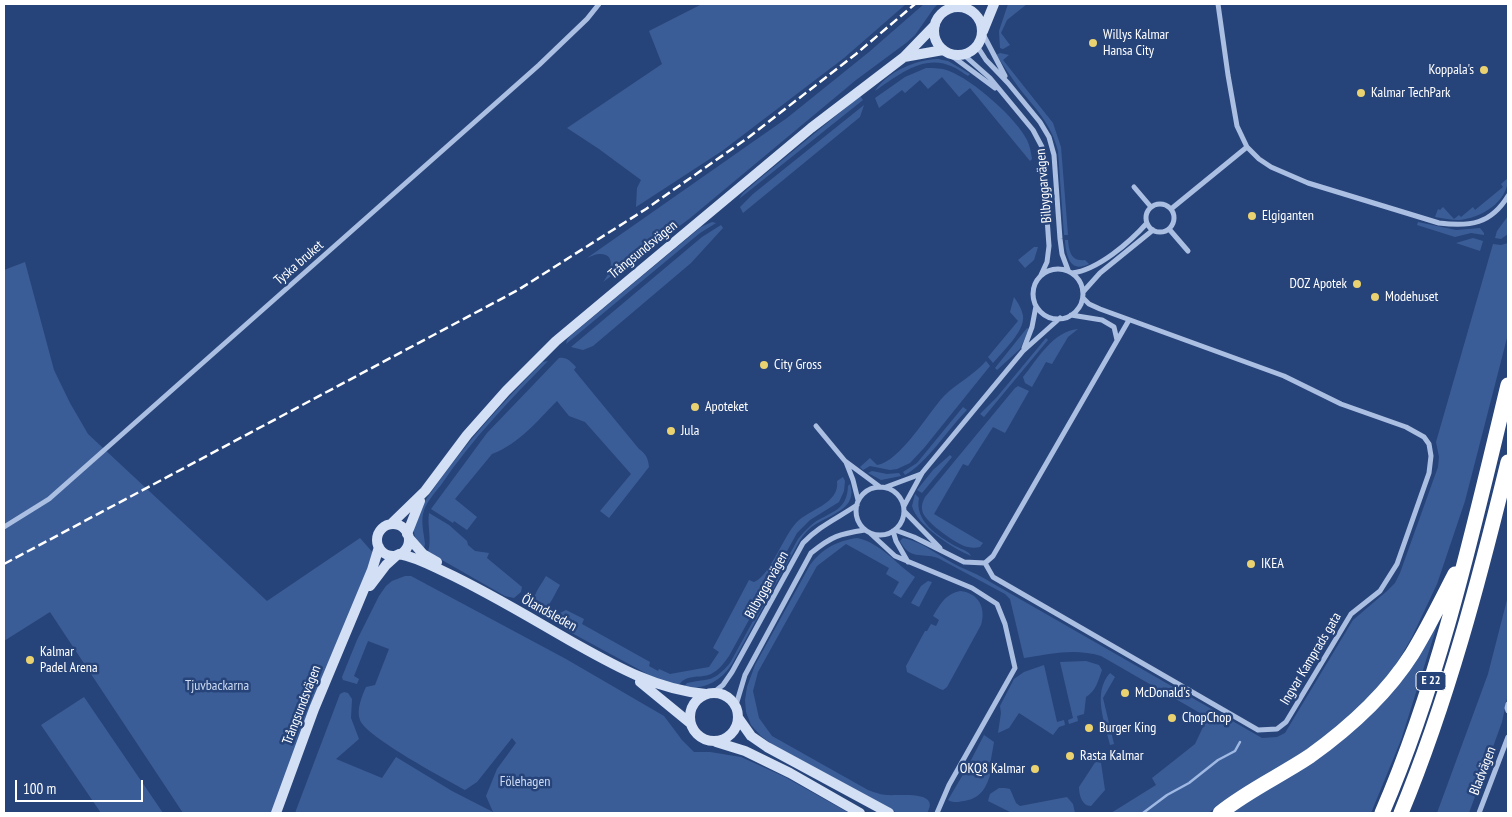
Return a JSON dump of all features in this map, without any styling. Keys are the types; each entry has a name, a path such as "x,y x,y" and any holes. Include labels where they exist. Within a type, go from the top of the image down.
{"highway":[{"name":"E 22","path":"1382,813 1423,706 1445,636 1470,546 1508,385"},
{"name":"E 22","path":"1402,813 1438,717 1462,640 1481,574 1508,462"},
{"path":"1220,813 1337,736 1379,697 1411,656 1470,546"}],"main road":[{"path":"983,32 978,16 961,5 943,11 934,25 934,36 945,51 953,54 964,54 977,46 983,32 994,4"},
{"name":"Trångsundsvägen","path":"391,524 425,491 467,435 506,391 556,341 811,128 904,57 934,25"},
{"name":"Trångsundsvägen","path":"904,57 945,51"},
{"name":"Trångsundsvägen","path":"408,536 410,524 425,491"},
{"path":"391,524 401,526 408,536 406,548 398,555 391,556 385,554 378,547 377,539 379,533 391,524"},
{"name":"Ölandsleden","path":"408,536 423,554 460,579"},
{"name":"Trångsundsvägen","path":"276,813 314,709 372,570 378,547"},
{"name":"Trångsundsvägen","path":"356,607 377,575 398,555"},
{"name":"Ölandsleden","path":"398,555 411,556 460,579 625,671 656,684 690,692 710,693 729,697 736,705"},
{"name":"Ölandsleden","path":"625,671 651,690 676,701 690,718 693,730 699,737 745,751 790,773 860,813"},
{"path":"690,718 692,706 699,697 710,693"},
{"path":"736,705 739,719 751,736 889,813"},
{"path":"716,742 729,737 734,732 739,719"}],"street":[{"name":"Tyska bruket","path":"4,527 49,499 538,65 587,19 599,4"},
{"path":"1218,4 1237,126 1247,147 1259,159 1308,183 1439,224 1461,226 1483,221 1502,206 1508,196"},
{"name":"Bilbyggarvägen","path":"983,32 988,46 1008,82"},
{"name":"Bilbyggarvägen","path":"977,46 986,60 1008,82 1040,122 1049,137 1054,155 1062,254 1070,272"},
{"name":"Bilbyggarvägen","path":"945,51 999,91"},
{"name":"Bilbyggarvägen","path":"964,54 980,67 1032,130 1042,147 1049,246 1047,262 1042,275"},
{"path":"1171,209 1247,147"},
{"path":"1134,187 1151,207"},
{"path":"1164,204 1171,209 1174,217 1172,226 1169,229 1161,232 1153,230 1147,223 1146,215 1151,207 1164,204"},
{"path":"1147,223 1120,248 1082,272 1057,269 1042,275 1034,289 1036,306 1044,314 1060,318 1070,315 1078,308 1083,295 1100,273 1153,230"},
{"path":"1169,229 1188,251"},
{"path":"1070,272 1080,281 1083,295"},
{"name":"Ingvar Kamprads gata","path":"985,563 993,577 1258,730 1277,729 1286,722 1351,614 1380,591 1397,564 1429,473 1431,456 1429,444 1424,437 1406,427 1341,404 1284,376 1100,309 1089,304 1083,295"},
{"name":"Bilbyggarvägen","path":"1024,351 1032,327 1036,306"},
{"path":"1070,315 1102,320 1114,327 1117,340"},
{"name":"Bilbyggarvägen","path":"736,705 744,675 812,553 828,539 838,534 867,531 880,535 894,531 902,521 904,508 922,473 1024,351 1060,318"},
{"path":"894,531 942,550 964,562 985,563 993,556 1129,320"},
{"path":"816,426 845,461 883,487 891,489 899,496 904,508 942,550"},
{"path":"845,461 853,480 858,521 867,531 895,556 972,588 996,604 1005,624 1015,668 949,785 937,813"},
{"name":"Bilbyggarvägen","path":"710,693 732,672 803,543 814,532 838,518 857,503 865,492 922,473"},
{"path":"894,531 896,541 908,563"},
{"path":"1508,704 1508,711"},
{"name":"Bladvägen","path":"1479,813 1508,737"}],"green space":[{"path":"702,4 906,4 844,58 722,151 636,207 637,188 641,180 567,128 662,64 649,31"},
{"path":"924,4 938,4 915,35 906,43 856,80 689,219 603,282 611,265 609,257 599,254 587,258 787,118 869,52"},
{"path":"1008,4 1027,4 1007,20 1001,33 1010,45 1003,49 1000,48 999,31"},
{"path":"1000,53 1009,55 1003,60 1053,123 1061,147 1068,235 1064,235 1058,151 1052,133 996,55"},
{"path":"938,59 948,61 970,74 968,76 953,67 941,63 930,63 901,73 875,91 895,72 912,64"},
{"path":"926,68 949,71 970,82 993,101 1014,121 1021,131 1028,142 1032,159 1030,161 970,88 959,97 942,77 928,89 920,80 905,93 902,90 879,108 875,98 905,77"},
{"path":"860,96 863,100 739,199 758,180"},
{"path":"864,105 860,117 743,213 740,207 753,194"},
{"path":"1508,178 1507,187 1503,194 1492,207 1484,212 1459,220 1435,217 1438,209 1440,210 1443,207 1454,219 1459,215 1461,217 1473,207 1475,210 1503,187 1501,184"},
{"path":"1508,216 1508,234 1501,239 1495,238 1497,231"},
{"path":"712,222 716,223 700,233 566,344 569,337 701,227"},
{"path":"1418,222 1456,230 1480,228 1484,235 1471,233 1455,237 1417,225"},
{"path":"721,225 723,228 691,263 593,346 583,350 571,347 702,237"},
{"path":"1473,238 1483,241 1480,251 1456,243"},
{"path":"1065,240 1068,240 1070,252 1074,257 1085,260 1089,264 1077,266 1070,261 1066,251"},
{"path":"1508,243 1508,334 1465,501 1437,584 1412,637 1393,670 1351,716 1312,746 1208,813 1111,813 1156,785 1152,778 1195,744 1204,725 1200,713 1101,656 1072,652 1024,658 1010,599 1005,594 938,558 912,554 900,541 903,538 918,543 984,578 1262,738 1277,737 1285,733 1353,620 1395,583 1400,573 1438,467 1439,457 1436,442 1493,244 1501,245"},
{"path":"1034,247 1038,247 1034,260 1025,268 1018,260"},
{"name":"Tjuvbackarna","path":"25,262 54,370 88,434 267,601 360,538 374,554 276,813 183,813 50,612 4,641 4,270"},
{"path":"1014,297 1022,311 1023,322 1012,341 993,363 988,357 1018,321 1010,312"},
{"path":"1027,328 1029,329 1020,349 997,370 995,368"},
{"path":"1078,329 1068,337 1052,364 1046,362 1032,387 1025,383 1023,377 1046,347 1061,335"},
{"path":"1046,338 1048,340 984,417 980,414 997,397"},
{"path":"559,358 570,361 576,367 574,370 647,459 649,467 609,518 600,511 631,474 585,422 569,416 557,401 519,438 502,450 492,454 455,499 477,517 467,530 431,509 487,433"},
{"path":"548,361 478,436 428,502 422,517 424,548 415,536 414,528 419,510 426,499 460,453 510,395 543,362"},
{"path":"986,361 990,366 910,463 890,470 870,466 863,470 860,467 870,458 877,465 886,462 895,455 913,436 944,396"},
{"path":"1018,386 1029,391 1005,433 993,427 968,466 963,464 934,514 983,543 980,547 968,547 936,528 923,513 923,503 925,497"},
{"path":"963,407 967,410 921,462 905,475 903,472 917,463"},
{"path":"950,455 952,457 922,493 917,490 933,470"},
{"path":"872,471 887,474 899,473 901,476 881,480 868,473"},
{"path":"843,477 845,481 844,491 839,502 810,520 797,533 729,656 711,674 688,678 678,687 662,682 559,626 557,622 558,614 566,610 584,619 582,624 650,662 649,666 658,671 659,669 670,674 709,667 719,652 713,648 749,580 754,582 760,578 771,564 791,529 802,518 829,501 837,489 837,481"},
{"path":"850,484 850,499 847,505 811,527 800,540 732,664 717,680 705,686 683,688 687,683 715,677 730,663 798,539 812,524 842,505"},
{"path":"915,494 919,498 920,514 929,527 942,538 967,551 971,556 937,536 921,521 915,514 912,506"},
{"path":"429,513 449,525 475,551 489,553 487,558 522,587 521,592 514,598 505,596 428,552 430,543"},
{"path":"857,538 874,544 915,577 901,598 893,593 899,582 886,574 889,568 846,544 817,566 758,672 753,691 759,718 772,736 868,790 885,795 924,797 930,806 927,813 897,813 773,745 751,725 746,712 747,687 755,665 810,565 831,546"},
{"name":"Fölehagen","path":"405,576 411,576 566,659 664,716 682,740 694,752 710,752 741,757 785,777 849,813 295,813 340,694 344,692 348,693 352,699 351,718 359,739 336,759 382,778 396,757 452,791 493,812 486,796 497,769 516,743 512,738 477,782 465,790 425,768 376,737 360,720 359,708 366,687 375,685 389,649 368,641 354,676 359,679 357,684 343,680 342,677 357,640 379,596 392,581"},
{"path":"546,576 560,585 547,607 540,612 536,612 533,603 534,598"},
{"path":"928,581 932,582 919,607 911,603 921,586"},
{"path":"960,591 967,592 980,602 982,607 981,625 947,687 943,690 907,672 906,666 925,631 927,631 931,624 936,626 939,620 933,616 941,604 947,597"},
{"path":"1508,596 1508,694 1502,722 1469,813 1437,813 1488,674"},
{"path":"1440,616 1401,740 1371,813 1228,813 1315,759"},
{"path":"1086,661 1099,665 1102,670 1094,689 1086,697 1084,714 1077,716 1078,721 1069,724 1068,720 1073,718 1060,662"},
{"path":"1044,665 1057,722 1064,720 1065,725 1059,727 1053,735 1019,713 1009,728 998,733 1001,713 1000,706 1014,679 1024,672"},
{"path":"1110,673 1115,677 1103,698 1114,744 1110,745 1101,708 1101,699 1105,681"},
{"path":"84,697 163,813 101,813 41,725"},
{"path":"984,735 994,742 990,765 967,768"},
{"path":"1096,761 1101,763 1105,790 1091,806 1088,806 1080,797 1079,787"},
{"path":"992,769 986,785 976,797 958,802 948,800 965,771"},
{"path":"999,788 1010,789 1016,803 1020,806 1067,797 1073,804 1075,813 1012,813 988,801 990,794"}],"waterway":[{"path":"1143,813 1167,795 1189,783 1218,760 1235,751 1240,742"}],"railway":[{"path":"4,564 518,290 646,209 749,137 856,54 915,4"}],"place":[{"name":"Willys Kalmar Hansa City","path":"1093,43"},
{"name":"Koppala's","path":"1484,70"},
{"name":"Kalmar TechPark","path":"1361,93"},
{"name":"Elgiganten","path":"1252,216"},
{"name":"DOZ Apotek","path":"1357,284"},
{"name":"Modehuset","path":"1375,297"},
{"name":"City Gross","path":"764,365"},
{"name":"Apoteket","path":"695,407"},
{"name":"Jula","path":"671,431"},
{"name":"IKEA","path":"1251,564"},
{"name":"Kalmar Padel Arena","path":"30,660"},
{"name":"McDonald's","path":"1125,693"},
{"name":"ChopChop","path":"1172,718"},
{"name":"Burger King","path":"1089,728"},
{"name":"Rasta Kalmar","path":"1070,756"},
{"name":"OKQ8 Kalmar","path":"1035,769"}]}
